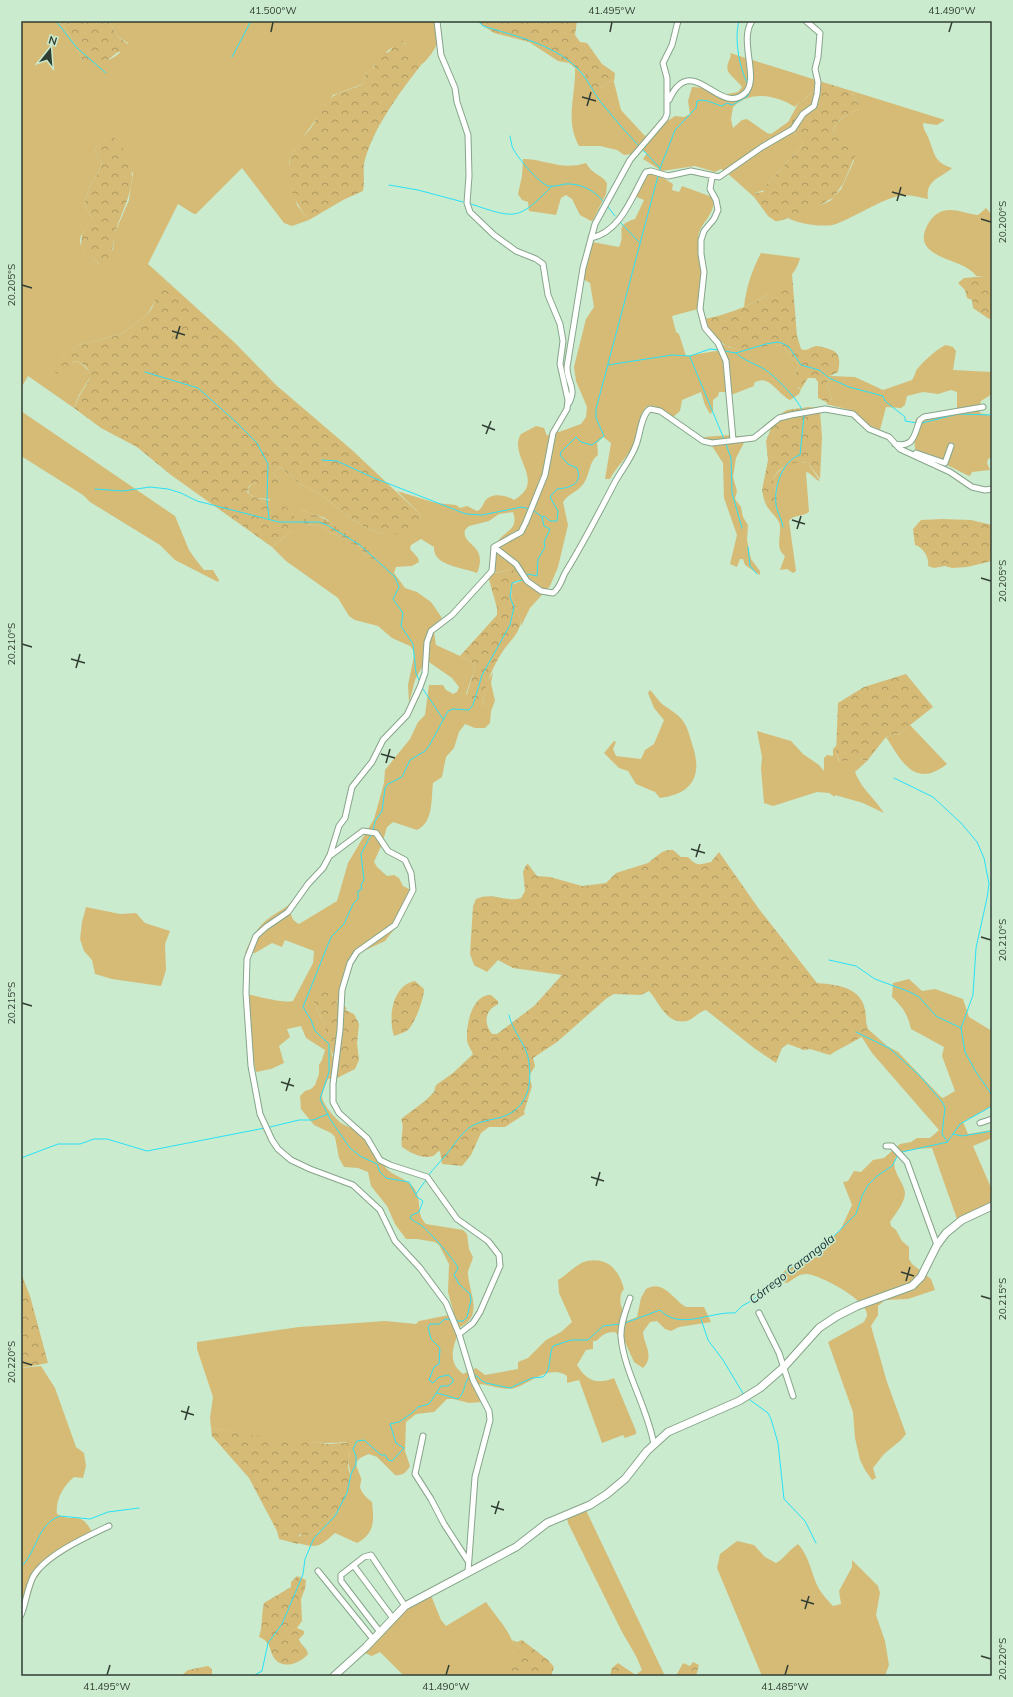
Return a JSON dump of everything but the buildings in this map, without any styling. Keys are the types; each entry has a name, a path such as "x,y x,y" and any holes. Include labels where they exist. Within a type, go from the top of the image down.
{"street":[{"path":"437,21 441,55 455,88 457,102 468,135 468,206 473,216 494,235 516,251 536,259 543,264 548,295 562,328 564,344 560,364 567,392 568,406"},
{"path":"494,547 521,532 545,475 552,437 574,392 568,376 567,367 583,268 591,238 600,214 630,160 665,119 668,101 666,75 663,63 671,48 678,21"},
{"path":"668,101 678,86 691,81 699,83 727,98 739,97 749,88 751,80 748,65 747,37 752,21"},
{"path":"591,238 606,232 612,226 624,210 646,172 651,171 670,176 691,171 717,177 724,174 762,146 790,131 797,125 805,112 815,105 818,82 815,69 820,36 818,31 806,21"},
{"path":"712,177 710,189 716,200 718,210 714,219 704,231 701,240 700,254 704,272 700,309 705,328 716,339 726,361 733,440"},
{"path":"895,444 904,446 908,444 915,434 918,423 924,417 946,412 983,407"},
{"path":"494,547 516,564 524,577 541,591 553,593 559,588 561,581 572,565 593,522 632,455 648,410 653,409 660,411 705,442 712,443 754,438 782,417 825,409 856,415 870,429 889,437 900,449 924,455 944,464 947,462 951,446"},
{"path":"909,452 950,472 972,487 985,490 992,489"},
{"path":"468,1572 475,1477 490,1420 489,1410 472,1377 459,1334 444,1298 395,1241 383,1214 376,1204 346,1181 310,1169 284,1155 272,1140 260,1114 248,1039 247,959 256,936 288,912 308,884 323,868 330,855 339,826 345,818 352,787 372,762 383,740 407,715 420,687 426,669 430,631 452,615 492,572 494,547"},
{"path":"330,855 363,832 369,831 376,833 380,837 388,851 405,860 411,873 413,890 395,925 361,949 350,963 342,990 340,1030 332,1096 335,1107 339,1113 367,1138 380,1160 390,1165 427,1177 457,1219 488,1241 499,1255 500,1266 480,1312 473,1323 459,1334"},
{"path":"980,1123 992,1119"},
{"path":"886,1146 892,1146 907,1162 911,1169 937,1244"},
{"path":"334,1676 405,1606 516,1547 547,1523 584,1507 607,1494 625,1479 654,1445 676,1427 739,1401 750,1394 784,1367 819,1328 837,1316 857,1306 912,1286 921,1277 937,1244 946,1233 962,1220 992,1206"},
{"path":"630,1298 622,1324 621,1336 629,1368 649,1422 654,1445"},
{"path":"759,1313 773,1340 784,1367 792,1396"},
{"path":"423,1436 415,1474 435,1505 444,1524 468,1561"},
{"path":"21,1615 34,1577 42,1566 82,1540 109,1526"},
{"path":"380,1632 340,1580 341,1576 364,1557 371,1555 405,1606"},
{"path":"354,1566 392,1618"},
{"path":"318,1571 372,1639"}],"green space":[{"path":"21,21 60,21 78,49 83,63 109,60 119,54 128,43 118,37 109,21 438,21 438,39 433,51 426,61 421,65 409,52 405,43 395,45 375,61 373,69 366,72 363,84 333,95 294,150 289,163 297,205 309,220 292,226 284,223 242,168 196,214 178,204 148,264 168,282 165,283 147,315 122,334 82,344 52,360 52,369 78,361 89,371 91,376 79,395 74,408 28,376 21,388","holes":["105,139 133,173 129,200 114,235 113,249 101,265 84,251 80,241 81,236 92,218 84,204 90,186 102,163 94,151 96,147"]},
{"path":"60,21 109,21 118,37 132,47 132,50 118,52 104,63 83,63 78,49"},
{"path":"476,21 577,21 575,35 580,42 587,43 602,64 615,73 614,82 610,81 601,88 590,87 586,81 586,76 569,63 558,61 529,42 494,33"},
{"path":"401,39 421,65 387,112 373,138 364,164 363,191 343,200 309,220 297,203 290,184 289,165 297,145 310,129 331,97 363,84 366,72 374,68 375,55 389,52 398,40"},
{"path":"730,53 816,80 813,91 795,107 772,97 756,96 748,98 733,107 731,119 733,128 742,120 747,119 767,133 771,134 788,122 790,128 803,142 801,147 768,183 765,190 754,193 754,197 721,169 715,172 695,166 662,171 643,159 647,153 637,148 632,154 624,155 617,150 600,146 579,146 572,125 575,68 601,88 610,81 614,82 621,110 645,136 675,116 684,117 690,114 688,101 692,87 707,88 722,95 738,92 742,87 731,76 727,66 731,56"},
{"path":"816,80 852,91 853,97 859,103 861,107 846,115 839,121 834,128 833,133 844,142 855,156 844,182 834,197 810,211 775,221 768,216 754,197 754,193 763,192 768,183 801,147 803,142 787,124 799,102 802,102 813,91"},
{"path":"852,91 945,120 937,125 923,123 923,125 938,160 946,166 952,168 931,183 928,199 902,195 898,196 882,202 844,221 825,226 812,225 792,220 788,218 830,201 841,189 854,161 846,146 833,134 836,125 842,118 859,109 859,103 853,97"},
{"path":"113,137 121,144 126,154 130,164 132,183 127,202 119,220 111,253 109,258 101,265 88,256 81,247 82,234 92,218 84,204 90,186 102,163 94,151 102,141"},
{"path":"523,159 569,166 586,163 591,170 607,183 606,194 593,220 591,221 580,215 572,199 566,195 561,198 556,215 529,211 528,202 522,200 518,194 522,176"},
{"path":"649,173 662,177 673,184 672,190 679,192 682,186 712,197 712,211 701,228 698,238 701,274 698,309 672,316 676,332 679,334 686,356 722,350 719,342 737,349 774,345 783,346 799,365 795,374 798,388 801,389 799,394 790,400 769,382 759,381 754,383 754,386 731,395 728,392 719,392 718,396 713,400 713,411 710,414 705,405 701,392 682,400 680,411 673,417 654,406 646,407 641,415 636,438 632,448 610,479 605,479 611,443 603,437 597,443 598,455 591,464 584,483 563,502 568,525 558,567 550,586 530,608 521,626 511,591 512,585 521,581 510,570 492,573 496,545 498,540 512,528 514,524 513,512 499,514 489,521 469,526 465,530 467,539 480,556 480,563 477,573 443,562 435,553 434,547 421,539 411,545 410,549 418,558 419,562 412,566 396,567 394,573 405,588 417,592 431,602 442,618 433,626 436,645 471,661 475,668 466,694 483,705 485,685 493,672 491,683 495,701 491,711 490,723 485,728 475,728 465,724 459,732 454,748 446,757 442,777 433,783 431,809 429,816 422,826 417,830 393,822 387,827 382,844 374,862 377,867 387,876 394,875 399,878 403,886 409,889 410,892 396,927 385,941 353,956 339,991 339,999 347,1009 344,1010 336,1001 314,1003 324,1023 337,1078 328,1079 324,1089 322,1096 326,1107 341,1123 366,1135 372,1142 386,1168 411,1184 417,1193 421,1216 426,1224 463,1230 467,1234 469,1249 473,1257 468,1273 474,1305 471,1318 458,1328 459,1331 453,1348 453,1359 458,1369 463,1374 476,1368 485,1375 518,1369 518,1362 528,1358 546,1340 561,1332 572,1322 559,1293 558,1280 583,1262 587,1261 594,1260 607,1263 616,1271 624,1289 620,1301 627,1321 637,1317 641,1298 646,1289 658,1287 663,1288 686,1307 704,1307 711,1322 679,1327 671,1331 665,1329 657,1321 650,1322 643,1332 649,1355 643,1368 634,1362 625,1342 615,1332 606,1333 596,1341 593,1341 593,1349 586,1350 577,1365 584,1375 592,1380 602,1381 614,1378 636,1434 625,1438 623,1435 602,1443 579,1380 567,1383 567,1376 561,1373 547,1373 521,1386 511,1389 480,1384 478,1387 482,1402 469,1403 447,1399 434,1412 416,1414 406,1422 405,1451 410,1466 404,1474 395,1475 377,1457 369,1454 363,1456 357,1461 356,1463 361,1479 360,1487 363,1494 372,1502 373,1509 372,1526 370,1531 363,1539 357,1543 335,1533 326,1541 318,1545 305,1545 298,1543 298,1537 302,1534 310,1536 324,1529 330,1518 339,1511 351,1477 348,1460 351,1447 346,1442 314,1443 261,1437 211,1428 210,1418 213,1397 197,1349 197,1342 299,1327 385,1321 416,1324 419,1321 454,1314 448,1292 449,1264 439,1245 435,1242 406,1239 395,1224 387,1206 371,1186 368,1172 358,1168 344,1167 339,1158 335,1137 331,1133 314,1125 301,1109 300,1096 315,1085 319,1074 319,1065 325,1050 306,1038 301,1026 287,1029 290,1037 279,1046 284,1063 271,1069 256,1072 247,1031 244,994 289,1002 293,1001 313,963 314,951 285,940 282,947 272,943 255,953 245,953 252,937 259,928 292,901 292,917 293,920 299,924 337,901 348,863 374,819 384,783 385,770 410,739 418,722 425,715 429,685 443,685 446,690 453,694 457,692 459,687 452,678 426,660 415,680 409,703 408,685 414,656 413,650 410,646 392,638 378,626 355,620 349,616 338,598 286,561 272,547 292,531 269,499 255,498 249,494 248,489 251,485 258,483 271,484 280,482 273,473 280,467 300,484 322,495 348,517 368,529 383,534 414,533 420,523 421,515 397,491 436,503 456,505 460,508 467,506 477,511 491,496 499,495 514,500 523,493 527,485 525,468 519,451 518,442 521,434 536,426 544,428 547,436 552,432 559,432 581,424 586,417 587,407 576,381 574,367 586,319 594,307 590,283 583,279 592,242 619,247 622,237 622,227 624,224 635,219 644,200 634,196","holes":["301,510 325,518 335,526 348,532 372,552 375,558 367,558 359,546 330,533 321,526 305,524 302,522"]},
{"path":"986,208 992,215 992,277 976,276 970,270 961,265 931,251 926,245 924,236 928,224 933,217 939,213 951,210 978,215"},
{"path":"761,253 800,258 792,275 785,282 770,293 744,307 750,279"},
{"path":"792,274 797,336 801,349 807,350 816,346 821,347 833,350 839,358 838,372 830,376 827,383 832,399 828,403 818,398 818,382 815,378 808,378 801,389 794,384 793,379 799,365 783,346 776,345 756,349 738,350 717,339 699,320 725,314 750,304 772,291"},
{"path":"992,277 992,318 989,319 973,308 972,300 967,298 965,290 958,283 964,278"},
{"path":"168,282 235,343 276,385 352,450 421,515 421,522 412,536 405,539 396,534 383,534 368,529 348,517 322,495 300,484 280,467 273,473 280,482 278,485 255,483 249,486 247,492 257,498 270,500 283,505 290,510 296,519 292,531 272,547 171,475 137,447 101,428 74,408 89,380 90,373 84,365 78,361 73,362 62,372 57,374 52,369 51,360 82,344 122,334 147,315 152,308 160,288"},
{"path":"946,345 953,347 956,351 953,370 992,372 992,394 981,401 979,408 980,413 992,416 992,457 988,459 987,463 990,470 972,472 970,476 915,449 914,434 916,419 923,416 957,410 957,392 951,390 938,394 923,392 907,396 905,405 901,408 886,407 880,430 867,424 850,410 826,404 832,399 827,383 830,376 855,377 883,390 912,380 921,364 934,352"},
{"path":"809,407 818,408 820,411 822,437 820,479 808,463 803,462 786,466 777,472 773,482 778,497 775,501 769,503 764,500 762,490 768,460 766,441 770,431 771,420 787,410"},
{"path":"21,411 175,516 189,550 204,570 213,570 219,580 218,582 175,560 160,545 90,502 83,495 21,456"},
{"path":"730,435 745,437 746,439 736,458 733,477 737,491 735,499 741,507 743,517 748,525 747,540 751,559 760,571 760,575 745,565 743,559 740,559 737,567 730,564 737,535 724,498 723,463 710,443 704,437"},
{"path":"793,461 808,463 820,481 806,472 809,512 804,515 793,517 789,521 796,571 793,573 787,569 780,570 785,556 780,550 779,546 780,526 778,520 768,508 764,500 769,503 777,493 773,480 780,470"},
{"path":"298,510 314,514 335,524 364,542 370,548 375,558 374,561 367,558 359,546 348,543 346,539 330,533 321,526 305,524 302,522"},
{"path":"921,520 971,520 992,525 992,561 967,567 952,568 945,566 934,568 928,566 928,559 925,553 915,545 913,529"},
{"path":"510,570 518,571 525,579 516,582 512,586 511,591 521,621 520,626 494,666 488,679 482,706 479,709 473,710 465,700 475,668 471,661 460,656 497,615 497,608 488,576 490,574"},
{"path":"906,674 933,707 900,733 886,737 867,761 856,759 840,762 836,753 838,703 864,687"},
{"path":"650,690 662,704 678,716 685,724 689,732 696,765 695,774 688,787 671,796 660,798 655,792 636,784 628,771 619,768 604,753 614,741 616,742 613,749 616,756 641,759 645,750 654,744 664,720 654,708 648,693"},
{"path":"910,725 947,764 936,771 926,774 918,773 910,769 904,763 886,737 900,733"},
{"path":"757,731 791,741 803,754 819,765 824,771 824,758 827,755 833,756 833,749 837,745 836,753 839,761 841,762 854,758 867,761 855,772 861,784 884,813 863,803 835,795 835,797 829,793 817,792 773,806 764,803 761,769 762,757"},
{"path":"673,850 681,857 688,857 693,862 701,864 711,862 719,852 759,909 817,983 844,987 858,995 865,1010 868,1028 867,1032 830,1055 810,1049 804,1050 788,1044 782,1048 776,1063 754,1048 706,1010 687,1021 674,1020 664,1012 649,991 641,995 614,994 607,998 557,1042 533,1058 535,1066 529,1076 532,1086 524,1112 525,1114 505,1127 489,1127 481,1133 471,1155 462,1166 442,1164 440,1151 433,1156 425,1157 412,1153 402,1147 403,1125 401,1119 425,1101 434,1092 436,1085 453,1073 473,1054 468,1045 467,1032 469,1018 475,1004 485,996 491,995 498,1001 498,1004 490,1010 487,1017 487,1025 489,1030 492,1034 497,1034 534,1006 562,975 513,968 498,960 487,972 474,965 470,954 473,906 476,899 488,896 510,899 521,898 525,891 523,872 528,864 537,876 550,877 582,886 606,883 616,873 648,863 662,852"},
{"path":"86,907 120,914 136,913 145,923 170,931 165,944 166,970 161,986 112,979 95,974 92,960 84,951 80,939"},
{"path":"909,979 922,991 935,989 963,999 969,1017 992,1031 992,1106 963,1122 968,1134 992,1130 992,1138 973,1146 992,1190 992,1203 978,1208 957,1219 932,1148 904,1152 895,1159 894,1165 905,1194 901,1205 890,1222 891,1226 896,1230 902,1241 909,1247 909,1259 912,1264 931,1279 935,1290 908,1299 885,1300 878,1306 878,1315 871,1326 887,1382 906,1434 884,1454 873,1468 876,1478 872,1480 860,1460 855,1438 853,1412 828,1342 864,1322 867,1316 866,1310 853,1296 813,1275 804,1274 787,1283 782,1282 782,1273 788,1268 823,1254 824,1244 840,1231 852,1205 843,1182 848,1181 854,1171 861,1172 873,1160 884,1158 900,1144 911,1142 917,1138 930,1138 939,1130 872,1053 861,1036 868,1029 887,1046 898,1052 943,1098 955,1091 942,1056 944,1047 911,1029 904,1012 892,997 893,983"},
{"path":"415,981 424,989 419,1011 408,1030 394,1036 392,1029 392,1012 397,995 407,984"},
{"path":"323,989 328,991 341,1008 354,1014 359,1024 357,1043 359,1060 355,1069 337,1078 334,1057 327,1040 324,1023 314,1003 315,996"},
{"path":"21,1273 30,1296 48,1363 21,1368"},
{"path":"41,1366 55,1388 76,1447 84,1453 86,1466 83,1478 74,1477 61,1493 57,1503 57,1514 63,1517 77,1518 84,1521 92,1532 48,1562 35,1580 21,1625 21,1368"},
{"path":"211,1428 250,1435 328,1444 356,1442 349,1454 348,1468 351,1477 343,1507 330,1518 324,1529 310,1536 300,1534 298,1537 298,1544 279,1539 277,1531 249,1478 212,1436"},
{"path":"583,1504 665,1676 636,1675 642,1670 636,1656 622,1632 568,1523 566,1511"},
{"path":"737,1541 754,1545 765,1557 776,1563 798,1544 808,1560 819,1589 833,1606 841,1604 839,1591 852,1567 852,1560 878,1586 880,1593 876,1615 885,1641 889,1665 885,1676 762,1676 717,1568 720,1554"},
{"path":"297,1576 306,1580 305,1589 301,1599 302,1621 297,1628 304,1631 304,1634 299,1639 308,1654 300,1661 284,1664 279,1663 275,1659 268,1643 259,1637 263,1607 264,1603 291,1587 291,1582"},
{"path":"430,1593 441,1620 446,1626 486,1602 505,1628 513,1644 521,1647 516,1665 502,1674 502,1676 404,1676 380,1652 372,1656 360,1651 405,1606"},
{"path":"512,1640 517,1642 522,1640 548,1660 554,1667 551,1676 502,1676 504,1669 515,1665 515,1657 521,1647 513,1644"},
{"path":"693,1662 699,1665 696,1676 676,1676 683,1663 690,1666"},
{"path":"618,1663 637,1676 610,1676 612,1668"},
{"path":"208,1666 212,1669 212,1676 181,1676 188,1670"}],"waterway":[{"path":"56,21 77,48 106,73"},
{"path":"232,57 251,21"},
{"path":"478,21 483,26 520,37 545,47 567,60 581,72 600,101 638,145"},
{"path":"739,21 737,35 738,53 742,70 748,84"},
{"path":"659,171 675,130 696,108 697,101 706,101 722,106 727,103 732,105 748,96 750,89"},
{"path":"510,136 512,146 518,156 528,169 545,185 553,186 571,184 581,186 591,191 603,201"},
{"path":"643,150 660,168"},
{"path":"542,517 544,516 550,521 557,521 558,511 550,497 557,489 566,488 574,484 578,478 577,468 568,464 560,455 561,452 576,437 581,442 592,445 604,436 596,418 596,409 658,176"},
{"path":"389,185 418,190 463,202"},
{"path":"471,204 498,212 516,214 531,206 552,186"},
{"path":"608,207 615,216"},
{"path":"620,222 640,243"},
{"path":"724,351 736,353 766,344 778,342 784,344 789,347 801,365 819,370 829,378 849,387 883,396 885,401 905,417 905,421 917,423"},
{"path":"608,365 672,355 690,356 710,349 719,350"},
{"path":"736,353 774,376 791,394 802,410"},
{"path":"690,357 724,439"},
{"path":"145,372 198,388 257,443 268,464 267,500 269,518"},
{"path":"922,423 958,414 992,415"},
{"path":"783,527 777,509 777,486 783,470 793,458 800,455 804,416"},
{"path":"726,444 731,458 732,493 742,528"},
{"path":"322,460 337,461 374,478 466,514 482,515 522,507 529,509"},
{"path":"95,489 123,491 150,487 168,489 181,493 197,501 279,522 319,522 327,525 360,545 395,577 399,587 393,599 403,613 401,626 413,644 416,673 419,680"},
{"path":"534,511 541,516"},
{"path":"526,575 537,576 538,559 545,547 544,542 550,529 544,526 542,517"},
{"path":"748,547 750,566 757,574"},
{"path":"373,830 375,821 382,811 385,788 388,784 402,777 410,760 425,751 448,711 453,709 469,710 473,705 482,675 510,625 514,607 510,597 512,583 522,580"},
{"path":"423,689 443,719"},
{"path":"894,778 933,797 961,823 977,842 984,858 989,884 976,948 973,995 961,1028"},
{"path":"371,835 361,854 364,880 361,885 362,889 358,891 358,899 353,904 344,924 331,937 303,1007 311,1020 315,1031 329,1044 329,1072 320,1099 330,1119 350,1148 360,1156 377,1164 380,1172 386,1178 409,1182 417,1197 423,1201 419,1212 412,1215 410,1218 431,1234 457,1265 458,1268 454,1275 459,1284 470,1294 471,1300 467,1317 463,1321 456,1321"},
{"path":"829,960 856,966 875,979 910,992 919,997 936,1016 961,1028 965,1052 976,1072 992,1095"},
{"path":"428,1176 466,1130 478,1123 502,1117 511,1113 523,1101 529,1085 530,1076 528,1057 509,1015"},
{"path":"856,1032 889,1048 920,1076 943,1103 945,1108 942,1134 947,1141"},
{"name":"Córrego Carangola","path":"948,1141 960,1124 992,1106"},
{"path":"270,1127 299,1120 313,1120 328,1114"},
{"path":"21,1158 58,1144 80,1144 94,1139 107,1139 147,1151 265,1128"},
{"path":"953,1134 962,1136 992,1131"},
{"name":"Córrego Carangola","path":"902,1152 948,1142"},
{"name":"Córrego Carangola","path":"625,1323 660,1310 668,1316 686,1320 726,1313 735,1313 742,1306 753,1300 766,1287 782,1276 800,1259 822,1247 831,1239 856,1214 862,1196 868,1185 877,1176 892,1166 898,1155"},
{"path":"416,1194 426,1180"},
{"path":"253,1676 262,1671 268,1643 282,1624 303,1574 305,1559 314,1538 335,1516 347,1493 351,1474 356,1464 356,1456 353,1449 357,1441 364,1440 381,1455 385,1455 388,1460 392,1461 404,1448 396,1443 390,1424 399,1422 418,1407 429,1404 441,1386 448,1386 453,1382 453,1379 448,1375 439,1377 433,1383 429,1380 434,1367 439,1364 440,1348 431,1339 428,1327 430,1324 439,1324 445,1319 451,1320"},
{"path":"701,1319 708,1340 723,1360 744,1395"},
{"name":"Córrego Carangola","path":"473,1376 477,1376 486,1383 510,1388 532,1378 543,1377 548,1371 553,1346 571,1340 588,1340 603,1326 620,1324"},
{"name":"Córrego Carangola","path":"437,1393 458,1399 461,1396 470,1376"},
{"path":"750,1400 768,1413 771,1419 778,1443 784,1499 805,1521 816,1543"},
{"path":"21,1567 31,1554 46,1525 52,1520 60,1516 90,1519 108,1512 139,1508"}]}
